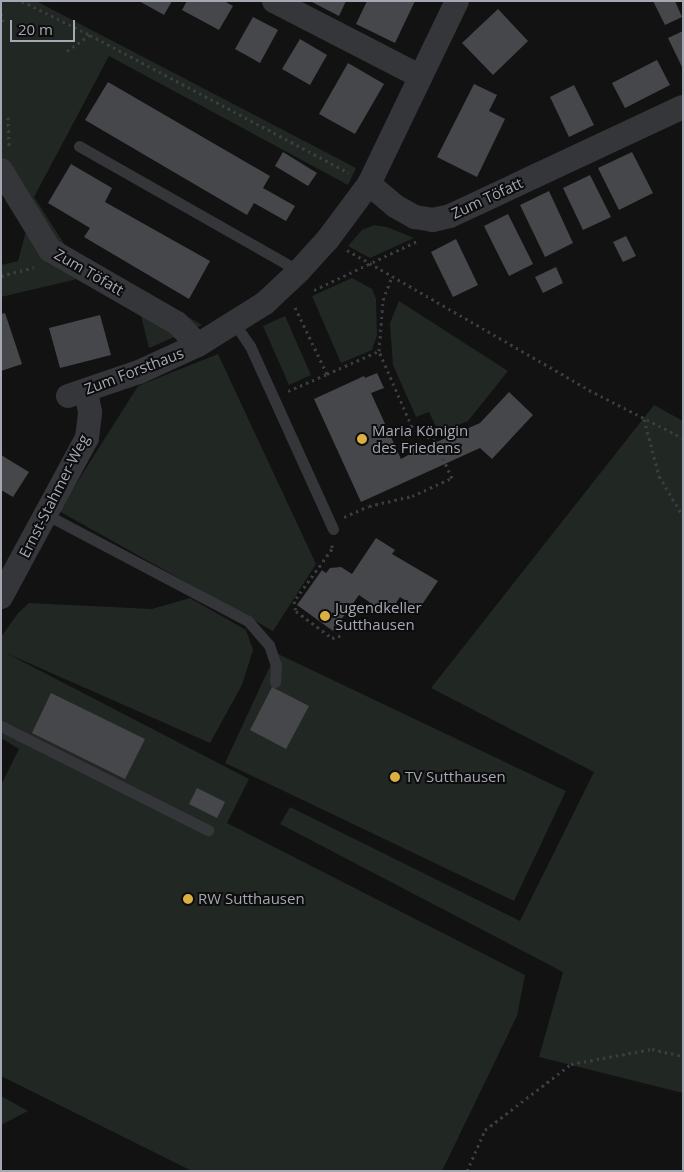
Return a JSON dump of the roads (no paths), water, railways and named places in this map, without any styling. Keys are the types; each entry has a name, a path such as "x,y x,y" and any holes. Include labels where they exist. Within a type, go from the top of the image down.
{"street":[{"path":"274,1 421,77"},
{"path":"198,345 235,324 265,303 299,271 328,239 369,184 457,1"},
{"name":"Zum Töfatt","path":"369,184 395,206 415,217 433,220 450,216 683,106"},
{"name":"Zum Töfatt","path":"1,170 50,250 178,323 198,345"},
{"name":"Zum Forsthaus","path":"77,393 139,372 198,345"},
{"name":"Ernst-Stahmer-Weg","path":"1,597 87,438 90,412 77,393"}],"lane":[{"path":"79,146 299,271"},
{"path":"235,324 250,346 333,529"},
{"path":"47,515 248,621 269,645 276,665 275,682"},
{"path":"1,726 208,830"}],"place":[{"name":"Maria Königin des Friedens","path":"362,439"},
{"name":"Jugendkeller Sutthausen","path":"325,616"},
{"name":"TV Sutthausen","path":"395,777"},
{"name":"RW Sutthausen","path":"188,899"}]}
